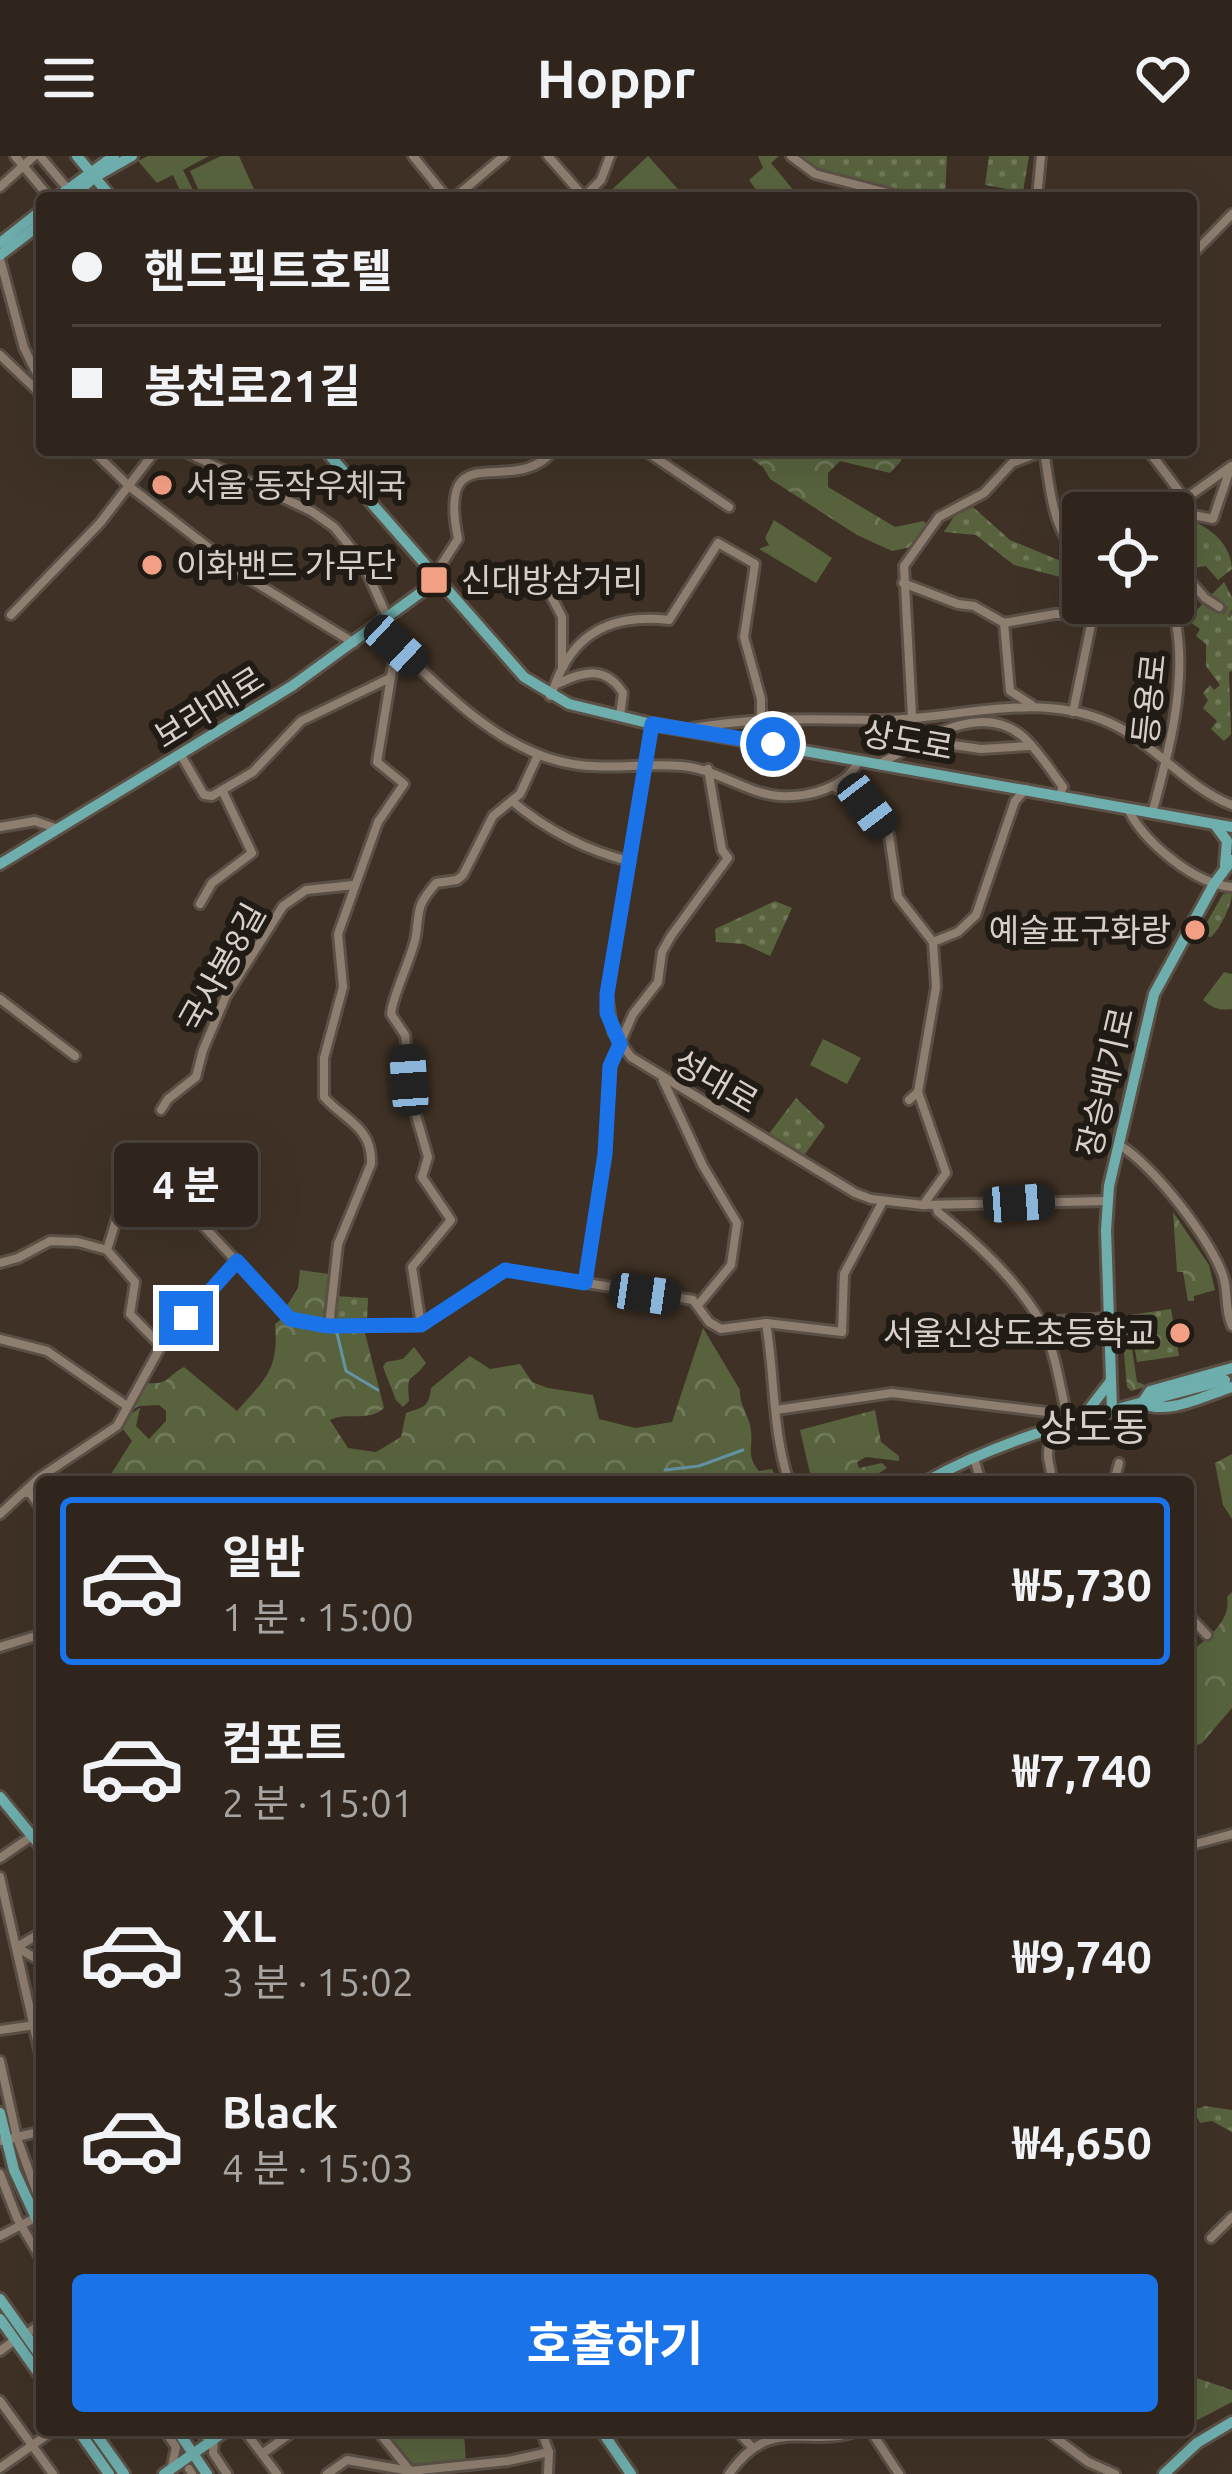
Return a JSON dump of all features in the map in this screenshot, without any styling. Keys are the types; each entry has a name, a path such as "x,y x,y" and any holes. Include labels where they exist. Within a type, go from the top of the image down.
{"main road":[{"path":"77,156 107,192"},
{"path":"70,192 114,156"},
{"path":"92,174 132,156"},
{"path":"0,243 36,215"},
{"path":"0,257 36,229"},
{"name":"상도로","path":"330,456 524,677 550,696 585,710 652,724 1232,827"},
{"name":"보라매로","path":"0,864 182,757 387,621 438,580"},
{"path":"1213,824 1227,841 1229,863"},
{"name":"장승배기로","path":"1112,1410 1106,1201 1154,994 1229,863"},
{"path":"938,1476 1068,1422 1230,1375"},
{"path":"1083,1418 1110,1382"},
{"path":"0,1797 36,1841"},
{"path":"0,2113 36,2207"},
{"path":"0,2299 20,2337"},
{"path":"0,2319 36,2356"},
{"path":"1164,2474 1190,2449 1232,2422"},
{"path":"82,2436 109,2474"},
{"path":"97,2436 124,2474"},
{"path":"181,2436 207,2474"},
{"path":"196,2436 212,2439"},
{"path":"168,2471 217,2436"},
{"path":"605,2436 631,2474"},
{"path":"168,2471 207,2474"}],"street":[{"path":"15,156 47,192"},
{"path":"0,187 37,156 68,192"},
{"path":"413,156 445,192"},
{"path":"458,192 505,156"},
{"path":"548,156 579,192"},
{"path":"590,192 601,180 610,156"},
{"path":"791,156 815,174 884,192"},
{"path":"1038,192 1041,156"},
{"path":"1197,250 1232,214"},
{"path":"0,257 36,377"},
{"path":"0,355 36,384"},
{"path":"98,456 130,487 248,578 354,643"},
{"path":"11,615 130,487 151,456"},
{"path":"194,456 334,526 362,561 396,646 464,710 538,755 583,768 708,769 778,796 833,786 854,770 859,759"},
{"path":"438,580 440,567 458,539 451,504 460,483 477,474 529,469 546,456"},
{"path":"653,456 729,507"},
{"path":"912,717 904,566 940,517 984,493 1012,464 1032,456"},
{"path":"1045,456 1062,534"},
{"path":"1153,456 1185,499 1231,466"},
{"path":"1194,516 1213,520 1231,466"},
{"path":"550,696 562,668 597,629 613,621 669,620 718,544 755,564 744,638 761,699 761,719"},
{"path":"903,584 974,606 1004,623 1062,614"},
{"path":"546,586 562,616 562,668"},
{"path":"1194,586 1220,607"},
{"path":"1004,623 1010,691 1036,707"},
{"path":"1073,712 1091,624"},
{"name":"등용로","path":"1153,810 1166,761 1180,648 1176,624"},
{"path":"328,1326 338,1244 370,1164 371,1150 358,1123 330,1105 322,1092 325,1054 343,987 338,934 378,822 404,784 377,762 396,646"},
{"path":"557,684 598,672 611,676 623,693 620,716"},
{"path":"182,757 204,795 223,792 253,772 301,721 390,678"},
{"path":"687,729 761,719 912,717 1036,707 1073,712 1110,723 1232,805"},
{"path":"962,712 965,723"},
{"path":"881,763 965,723 994,721 1021,735 1063,787 1060,796"},
{"path":"620,1044 607,1013 607,994 652,724"},
{"path":"925,741 981,749 1030,746"},
{"path":"421,1325 412,1267 451,1220 422,1177 428,1157 412,1096 405,1035 392,1008 416,938 418,908 436,883 463,875 493,816 520,794 538,755"},
{"path":"585,1283 605,1154 610,1066 633,1014 658,982 662,952 671,936 728,858 722,850 708,769"},
{"path":"833,786 867,806 889,835 898,897 933,942 936,986 918,1092 946,1172 923,1205"},
{"path":"933,942 958,932 976,915 1015,801 1026,789"},
{"path":"200,904 212,883 252,853 223,792"},
{"path":"512,802 590,848 629,861"},
{"path":"1129,808 1185,871 1232,887"},
{"path":"0,827 35,821 60,830"},
{"name":"국사봉8길","path":"161,1110 196,1077 202,1050 226,996 283,906 306,890 354,885"},
{"path":"0,999 75,1056"},
{"name":"성대로","path":"620,1044 664,1079 745,1123 855,1193 923,1205 1106,1201"},
{"path":"664,1079 703,1166 737,1223 731,1265 699,1304"},
{"path":"908,1100 918,1092"},
{"path":"1119,1144 1158,1175 1212,1255 1225,1282 1232,1326"},
{"path":"699,1304 709,1322 721,1329 766,1323 842,1332 844,1274 883,1201"},
{"path":"936,1204 938,1212 995,1259 1041,1322 1058,1370 1068,1422"},
{"path":"107,1250 118,1214 197,1219 290,1319 328,1326 421,1325 505,1270 699,1304"},
{"path":"0,1263 50,1241 107,1250 134,1282 130,1314 161,1346"},
{"path":"45,1476 117,1426 161,1346 237,1261"},
{"path":"1041,1322 1109,1318"},
{"path":"766,1323 777,1437 787,1476"},
{"path":"0,1339 47,1351 127,1406"},
{"path":"776,1410 892,1393 1047,1412 1052,1429 1047,1455 1053,1476"},
{"path":"974,1458 979,1476"},
{"path":"1116,1476 1119,1463"},
{"path":"0,1514 36,1483"},
{"path":"24,1493 36,1502"},
{"path":"1194,1621 1208,1635"},
{"path":"0,1647 36,1636"},
{"path":"1194,1844 1232,1834"},
{"path":"0,1858 32,1836"},
{"path":"0,1877 36,2016"},
{"path":"17,1947 36,1936"},
{"path":"17,1947 36,1958"},
{"path":"0,2030 36,2023"},
{"path":"0,2061 8,2139"},
{"path":"0,2174 36,2251"},
{"path":"0,2236 36,2214"},
{"path":"1211,2238 1232,2217"},
{"path":"0,2351 36,2328"},
{"path":"0,2401 53,2474"},
{"path":"0,2471 47,2436"},
{"path":"168,2436 176,2447 168,2471"},
{"path":"207,2436 227,2474"},
{"path":"248,2436 277,2474"},
{"path":"262,2454 288,2436"},
{"path":"382,2436 410,2473"},
{"path":"543,2436 548,2474"},
{"path":"742,2436 753,2448"},
{"path":"729,2474 753,2448 788,2436"},
{"path":"874,2436 899,2474"},
{"path":"1053,2436 1088,2462 1115,2474"},
{"path":"327,2474 346,2460 410,2473 508,2462 548,2452"}],"green space":[{"path":"148,156 209,156 183,170 194,192 180,192 173,175 157,183 138,161"},
{"path":"221,156 239,156 255,192 199,192 190,171"},
{"path":"648,156 681,192 609,192"},
{"path":"758,156 779,156 771,163 795,192 758,192 749,180 763,168"},
{"path":"797,156 947,156 945,192 867,189"},
{"path":"989,156 1029,156 1023,192 985,185"},
{"path":"747,456 902,456 890,473 840,461 828,473 828,487 895,527 924,521 927,526 911,547 892,551 857,535 770,479"},
{"path":"973,507 1010,540 1062,561 1062,577 1014,565 976,535 944,532 955,515"},
{"path":"774,520 832,558 816,583 759,549 769,545 765,538"},
{"path":"1194,522 1220,540 1232,569 1218,580 1206,566 1194,568"},
{"path":"1224,582 1232,597 1232,671 1231,734 1224,741 1211,729 1217,721 1203,708 1208,700 1203,693 1210,685 1214,690 1220,685 1206,666 1206,644 1196,636 1200,629 1193,624 1194,613"},
{"path":"1232,892 1222,923 1211,937 1206,936 1203,929 1223,894"},
{"path":"775,901 792,908 770,956 744,944 716,942 715,929"},
{"path":"1224,972 1232,974 1232,1009 1223,1010 1203,1000"},
{"path":"823,1039 861,1058 847,1084 810,1065"},
{"path":"796,1098 825,1126 803,1157 768,1135"},
{"path":"1173,1212 1209,1265 1215,1290 1194,1296 1194,1301 1188,1301 1183,1272 1177,1272"},
{"path":"300,1270 329,1274 326,1323 292,1316 286,1307 298,1288"},
{"path":"335,1296 368,1298 367,1322 334,1322"},
{"path":"1171,1309 1179,1356 1137,1362 1129,1315"},
{"path":"283,1318 325,1331 364,1329 384,1408 371,1415 330,1420 348,1448 376,1452 401,1437 406,1413 424,1406 431,1388 470,1356 490,1369 520,1364 532,1382 593,1395 599,1419 635,1428 672,1422 703,1328 740,1390 753,1461 759,1471 772,1469 776,1476 110,1476 132,1441 122,1428 124,1418 140,1408 136,1426 149,1439 166,1421 166,1411 159,1405 139,1406 128,1411 144,1383 163,1382 184,1367 237,1411 272,1363 275,1324"},
{"path":"1129,1329 1137,1382 1148,1386 1131,1391 1122,1330"},
{"path":"414,1347 426,1363 409,1381 409,1401 403,1407 383,1367 403,1359"},
{"path":"875,1410 881,1442 899,1461 866,1457 857,1462 859,1468 882,1463 887,1468 874,1476 811,1476 800,1430"},
{"path":"1232,1454 1232,1519 1223,1505 1215,1463"},
{"path":"1232,1592 1232,1708 1194,1746 1194,1650 1221,1622"},
{"path":"1205,2106 1232,2110 1232,2132 1212,2121 1200,2123 1194,2110"},
{"path":"1194,2377 1232,2390 1232,2402 1194,2422"},
{"path":"392,2436 464,2436 466,2465 409,2466 384,2441"}],"waterway":[{"path":"336,1329 346,1371 378,1390"},
{"path":"665,1470 699,1466 743,1450"}],"tunnel":[{"path":"1219,607 1232,614"}],"place":[{"name":"서울 동작우체국","path":"162,485"},
{"name":"이화밴드 가무단","path":"152,565"},
{"name":"신대방삼거리","path":"434,580"},
{"name":"예술표구화랑","path":"1195,930"},
{"name":"서울신상도초등학교","path":"1180,1333"}],"district":[{"name":"상도동","path":"1094,1427"}],"route":[{"path":"186,1318 237,1261 290,1319 328,1326 421,1325 505,1270 585,1283 605,1154 610,1066 620,1044 607,1013 607,994 652,724 773,744"}]}
